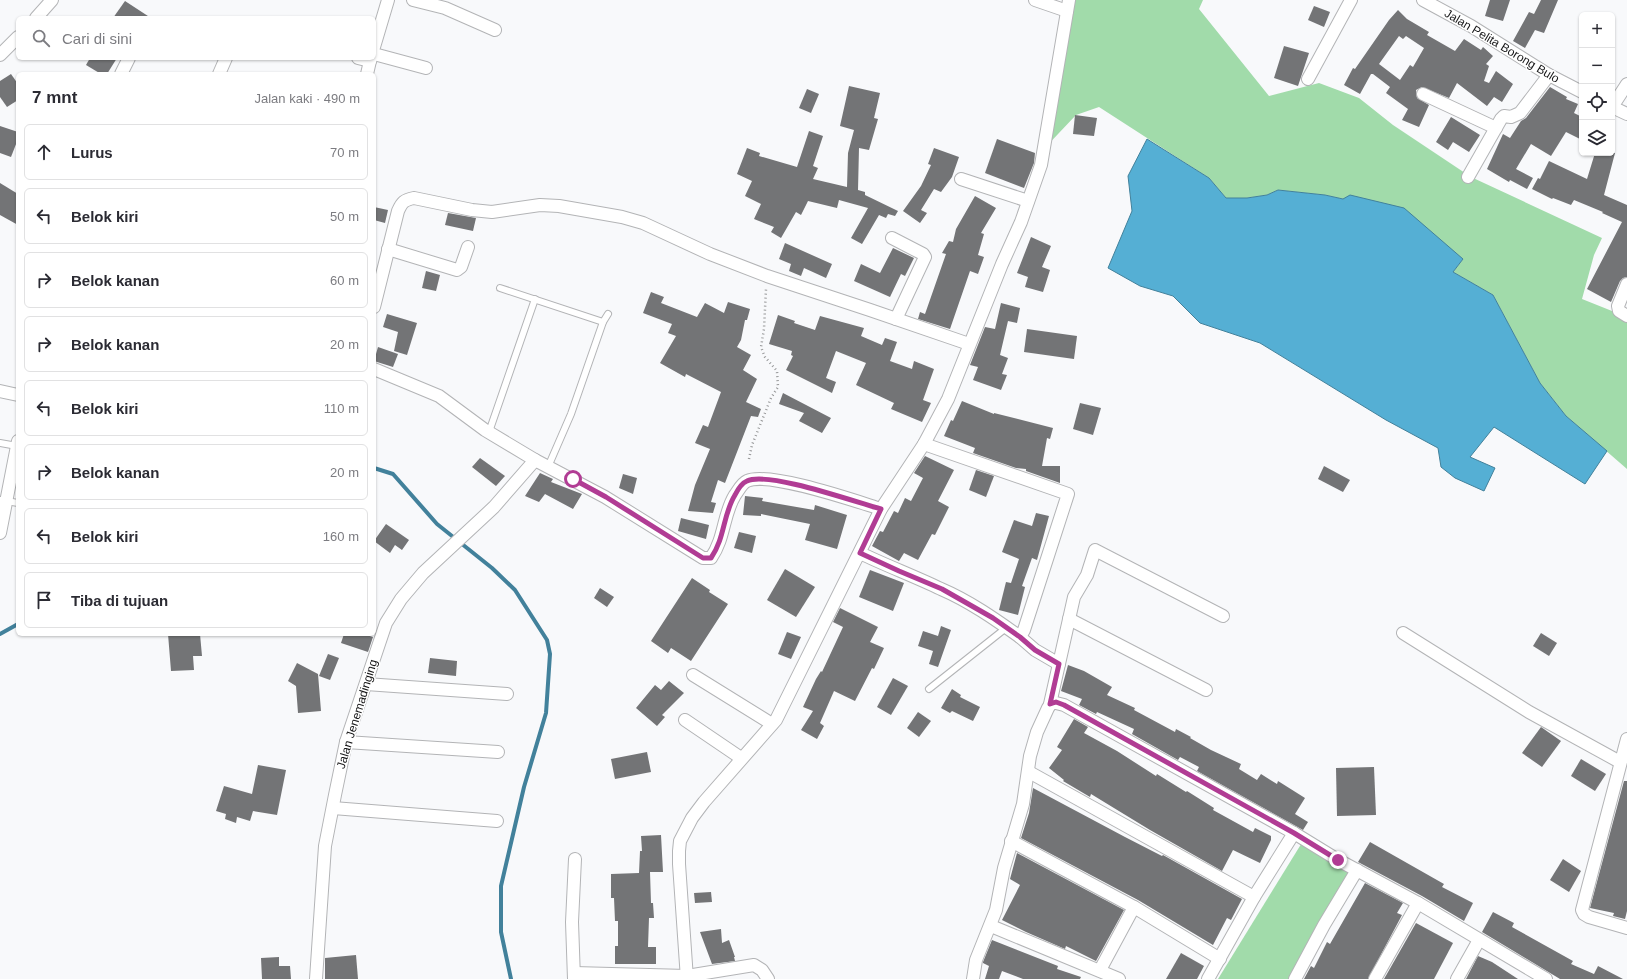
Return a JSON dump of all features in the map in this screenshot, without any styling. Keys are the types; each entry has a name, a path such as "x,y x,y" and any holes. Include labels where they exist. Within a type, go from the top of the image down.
{"street":[{"path":"38,16 52,0"},
{"path":"376,40 388,0"},
{"path":"414,0 445,8 495,30"},
{"path":"687,977 679,858 680,841 692,818 704,802 772,724 784,705 881,509 924,444 948,399 1021,222 1041,165 1068,6 1035,0"},
{"path":"1308,79 1351,0"},
{"name":"Jalan Pelita Borong Bulo","path":"1423,0 1471,26 1549,75 1579,90"},
{"path":"0,55 16,39"},
{"path":"376,59 426,68"},
{"path":"123,72 129,60"},
{"path":"220,72 225,60"},
{"path":"368,72 371,60"},
{"path":"1468,177 1504,116 1514,117 1525,108 1549,75"},
{"path":"1615,102 1627,84"},
{"path":"1423,94 1496,128"},
{"path":"1615,108 1627,114"},
{"path":"961,179 1028,201"},
{"path":"377,284 398,211 402,202 414,198 472,210 492,212 540,205 559,206 622,217 643,223 710,254 767,276 970,344"},
{"path":"892,238 923,254 924,257 896,318"},
{"path":"388,249 455,270 461,267 468,247"},
{"path":"1627,284 1618,306 1619,311 1627,316"},
{"path":"376,370 439,396 488,432 535,460 606,497 703,558 711,558 717,550 722,538 729,508 735,495 745,482 753,479 795,484 881,509"},
{"path":"0,392 16,393"},
{"path":"924,444 1068,494 1028,618 1020,637"},
{"path":"0,533 8,501 16,455"},
{"name":"Jalan Jenemadinging","path":"316,979 325,846 335,795 346,742 386,623 401,599 423,573 494,507 535,460"},
{"path":"973,979 976,960 991,926 996,910 1011,841 1023,804 1029,772 1030,756 1037,732 1050,704 1074,597 1087,575 1095,550 1223,616"},
{"path":"860,553 942,589 993,618 1020,637 1035,650 1059,664"},
{"path":"1069,619 1206,690"},
{"path":"1403,633 1529,712 1620,762"},
{"path":"693,675 772,724"},
{"path":"366,684 507,694"},
{"path":"1050,704 1056,702 1064,705 1418,903 1546,979"},
{"path":"686,720 741,758"},
{"path":"1627,739 1582,910 1584,914 1627,928"},
{"path":"346,742 498,752"},
{"path":"1029,772 1254,897"},
{"path":"333,808 497,821"},
{"path":"1208,979 1254,897 1294,833"},
{"path":"1011,841 1134,907 1220,960"},
{"path":"575,859 572,922 574,976 687,977 754,965 762,970 768,979"},
{"path":"1295,979 1324,925 1357,870"},
{"path":"1375,979 1418,903"},
{"path":"1100,970 1134,907"},
{"path":"991,926 1119,979"},
{"path":"1457,979 1479,940"}],"lane":[{"path":"500,288 603,322"},
{"path":"488,432 535,300"},
{"path":"548,467 571,414 603,322 608,314"},
{"path":"0,443 16,443"},
{"path":"929,689 1006,628"}],"path":[{"path":"749,459 752,445 771,398 778,387 776,371 765,357 761,347 764,329 767,276"}],"green space":[{"path":"1069,0 1203,0 1199,9 1269,96 1319,83 1359,98 1393,125 1471,177 1602,238 1594,255 1582,299 1627,317 1627,469 1566,416 1540,383 1493,295 1453,272 1463,259 1343,199 1325,195 1278,190 1267,195 1247,198 1226,198 1209,178 1099,107 1076,115 1041,152"},
{"path":"1303,841 1356,872 1295,979 1218,979"}],"water":[{"path":"1147,139 1209,178 1226,198 1247,198 1267,195 1278,190 1325,195 1343,199 1350,195 1404,208 1463,259 1453,272 1493,295 1540,383 1566,416 1607,451 1585,484 1494,427 1470,457 1495,468 1484,491 1455,478 1441,467 1438,448 1386,420 1260,343 1200,323 1173,296 1140,286 1108,268 1132,211 1128,176"}],"building":[{"path":"1490,0 1510,0 1503,21 1485,16"},
{"path":"1541,0 1558,0 1544,33 1535,30 1525,48 1513,41 1529,12 1534,14"},
{"path":"125,1 148,16 114,16"},
{"path":"1314,6 1330,12 1324,27 1308,20"},
{"path":"1398,10 1407,19 1429,32 1427,35 1455,51 1464,39 1481,50 1483,47 1493,56 1486,64 1489,66 1484,81 1489,83 1496,71 1513,84 1502,102 1494,97 1487,106 1457,83 1449,98 1422,87 1416,90 1417,98 1429,105 1419,127 1402,120 1408,109 1386,93 1390,87 1373,74 1371,74 1360,94 1344,85 1353,68 1355,69 1389,20","holes":["1399,36 1403,39 1406,36 1424,48 1413,67 1410,65 1400,80 1379,64"]},
{"path":"1284,46 1309,53 1298,86 1274,78"},
{"path":"89,60 116,60 108,72 98,72 86,65"},
{"path":"11,74 16,81 16,101 7,107 0,97 0,81"},
{"path":"849,86 880,93 874,118 878,119 869,150 859,148 858,190 865,192 865,195 898,211 895,216 888,214 886,218 879,215 862,244 851,238 868,208 839,200 837,208 808,201 801,215 796,212 781,238 771,232 774,227 754,219 761,204 745,196 752,181 737,174 747,148 760,153 759,156 797,167 809,131 823,136 813,166 818,168 813,179 847,187 848,153 854,130 840,126"},
{"path":"1550,87 1567,97 1566,99 1578,104 1574,113 1579,116 1579,138 1566,132 1551,156 1531,144 1516,169 1533,178 1527,189 1510,180 1509,182 1487,169 1503,134 1510,138 1521,121 1526,118"},
{"path":"807,89 819,94 811,113 799,108"},
{"path":"1075,115 1097,118 1094,136 1073,134"},
{"path":"1451,117 1480,135 1469,152 1453,142 1448,150 1436,142"},
{"path":"0,126 16,131 16,144 11,157 0,153"},
{"path":"997,139 1035,153 1034,163 1024,188 985,173"},
{"path":"934,148 959,157 952,177 941,192 934,189 921,210 927,213 920,223 903,211 921,186 931,165 928,164"},
{"path":"1594,156 1614,156 1604,195 1627,205 1627,277 1620,281 1611,302 1587,289 1622,222 1574,200 1571,205 1553,198 1552,199 1532,189 1538,178 1540,179 1549,161 1587,179"},
{"path":"0,183 16,193 16,224 0,215"},
{"path":"975,196 996,208 981,233 984,234 978,255 984,257 978,274 970,271 950,329 918,319 920,312 925,314 946,254 942,253 949,241 953,242 956,229"},
{"path":"376,207 388,210 385,223 376,221"},
{"path":"448,213 476,218 473,231 445,225"},
{"path":"1031,237 1051,246 1042,267 1050,270 1043,292 1025,287 1028,277 1017,273"},
{"path":"785,243 832,264 826,278 804,268 801,276 789,271 791,264 779,259"},
{"path":"893,248 914,258 905,276 901,274 890,297 854,281 861,264 880,273"},
{"path":"426,271 440,275 436,291 422,288"},
{"path":"651,292 664,297 661,303 697,317 705,303 724,313 728,302 750,309 747,320 745,320 741,340 737,347 751,355 743,370 757,379 746,402 761,409 758,417 751,416 725,483 718,480 711,502 716,503 713,513 688,511 695,485 710,449 695,443 703,425 708,427 721,392 686,374 685,377 660,363 676,336 668,333 672,324 643,313"},
{"path":"1001,303 1020,308 1017,323 1008,321 1000,355 1008,358 1002,374 1007,375 1001,390 973,380 978,367 970,365 985,327 995,329"},
{"path":"387,314 417,323 407,355 394,351 398,332 383,327"},
{"path":"778,315 795,321 794,323 815,330 820,316 864,328 861,336 882,345 885,338 897,342 890,361 912,369 914,361 934,369 923,400 931,403 922,422 891,409 894,403 856,385 866,363 836,351 826,378 836,382 832,393 786,370 793,356 791,355 792,351 769,344"},
{"path":"1027,329 1077,336 1074,359 1024,352"},
{"path":"378,347 398,354 393,367 376,362"},
{"path":"783,393 831,418 822,433 799,421 804,413 779,404"},
{"path":"962,401 994,414 1053,428 1050,439 1047,438 1042,466 1060,466 1060,483 1026,471 1026,469 1016,468 973,453 975,448 944,436"},
{"path":"1080,403 1101,408 1093,435 1073,429"},
{"path":"925,456 954,470 938,501 949,507 935,535 932,534 918,560 904,553 899,561 872,546 880,531 883,532 894,511 898,513 905,498 911,501 923,478 914,473"},
{"path":"480,458 505,476 496,486 472,467"},
{"path":"1324,466 1350,480 1343,492 1318,479"},
{"path":"976,470 994,476 986,497 969,490"},
{"path":"540,473 553,479 551,482 582,494 573,509 545,494 539,502 525,496"},
{"path":"623,474 637,478 633,494 619,488"},
{"path":"745,496 763,498 762,501 814,510 815,505 847,515 837,549 805,540 810,524 761,514 761,516 743,515"},
{"path":"1036,513 1049,516 1037,560 1032,558 1022,586 1025,587 1018,615 999,610 1006,582 1011,583 1019,559 1002,552 1014,520 1032,526"},
{"path":"681,518 709,525 706,539 678,531"},
{"path":"386,524 409,540 402,550 395,545 390,553 376,542 376,538"},
{"path":"739,532 756,536 752,553 734,548"},
{"path":"785,569 815,587 796,617 767,600"},
{"path":"870,570 904,583 893,611 859,597"},
{"path":"692,578 710,590 709,592 728,604 691,661 671,648 668,653 651,641"},
{"path":"600,588 614,597 607,607 594,598"},
{"path":"840,608 878,627 870,642 884,648 874,669 872,668 855,701 834,691 820,723 824,726 817,739 801,730 813,711 803,707 816,679 821,671 822,672 843,627 833,622"},
{"path":"941,626 951,630 938,667 929,664 933,651 918,646 923,631 938,636"},
{"path":"787,632 801,637 791,659 778,654"},
{"path":"1541,633 1557,643 1549,656 1533,646"},
{"path":"168,636 200,636 202,656 193,656 194,670 171,671"},
{"path":"343,636 373,637 368,652 341,643"},
{"path":"328,654 339,658 330,680 319,676"},
{"path":"430,658 457,661 456,676 428,673"},
{"path":"297,663 318,674 321,711 298,713 296,686 288,681"},
{"path":"1068,665 1084,671 1112,687 1107,695 1135,708 1134,710 1175,732 1176,729 1211,750 1241,764 1239,769 1257,780 1261,774 1277,784 1278,781 1305,798 1295,814 1308,822 1303,830 1197,771 1199,767 1180,757 1178,760 1132,734 1134,729 1097,712 1096,714 1079,705 1082,699 1061,691"},
{"path":"893,678 908,686 891,715 877,707"},
{"path":"669,681 684,693 662,715 665,717 657,726 636,708 655,685 661,690"},
{"path":"952,689 961,695 960,697 980,707 973,721 952,711 950,713 941,708"},
{"path":"918,712 931,721 919,737 907,728"},
{"path":"1074,719 1088,727 1084,733 1117,751 1156,776 1157,774 1186,792 1187,791 1214,808 1213,810 1253,832 1255,828 1271,836 1271,840 1260,863 1233,850 1222,871 1091,794 1090,797 1063,781 1064,780 1049,768 1062,750 1057,747"},
{"path":"1541,727 1561,741 1542,767 1522,753"},
{"path":"647,752 651,772 615,779 611,759"},
{"path":"1581,759 1606,774 1595,791 1571,776"},
{"path":"258,765 286,770 277,815 253,811 250,821 237,817 236,823 225,819 226,814 216,811 224,786 252,794"},
{"path":"1374,767 1376,815 1337,816 1336,768"},
{"path":"1624,781 1627,781 1627,911 1625,919 1613,916 1614,913 1590,908"},
{"path":"1033,788 1125,837 1162,856 1163,855 1242,899 1231,920 1227,918 1213,945 1138,900 1021,838 1029,813"},
{"path":"661,835 663,872 650,872 651,903 653,903 654,918 649,918 648,947 656,947 656,964 615,964 615,946 618,946 618,921 615,921 614,898 611,898 611,874 639,873 640,851 642,851 641,836"},
{"path":"1370,842 1444,884 1442,887 1473,903 1464,921 1422,896 1358,862"},
{"path":"1017,853 1124,910 1096,961 1066,946 1065,949 1002,920 1020,885 1010,879"},
{"path":"1563,859 1581,871 1569,892 1550,880"},
{"path":"1365,883 1403,903 1397,913 1402,915 1368,979 1304,979 1311,966 1314,968 1327,942 1330,944"},
{"path":"711,892 712,902 695,903 694,893"},
{"path":"1493,912 1514,923 1512,927 1573,961 1571,964 1594,974 1598,966 1623,979 1560,979 1482,932"},
{"path":"1416,923 1453,943 1434,979 1384,979"},
{"path":"721,929 722,943 729,940 735,961 712,964 700,932"},
{"path":"992,940 1058,966 1057,969 1081,977 1080,979 1023,979 1002,971 999,979 985,979 989,966 983,962"},
{"path":"1181,953 1204,966 1197,979 1166,979"},
{"path":"356,955 358,979 325,979 325,958"},
{"path":"1478,956 1492,962 1518,979 1466,979"},
{"path":"279,957 279,966 290,966 291,979 262,979 261,958"}],"waterway":[{"path":"376,469 393,474 437,524 492,568 515,590 547,640 550,654 546,713 524,787 501,886 501,932 511,979"},
{"path":"0,634 16,625"}],"route":[{"path":"573,479 606,497 703,558 711,558 717,550 722,538 729,508 735,495 745,482 753,479 795,484 881,509 860,553 942,589 993,618 1020,637 1035,650 1059,664 1050,704 1052,702 1056,702 1064,705 1294,833 1338,860"}]}
